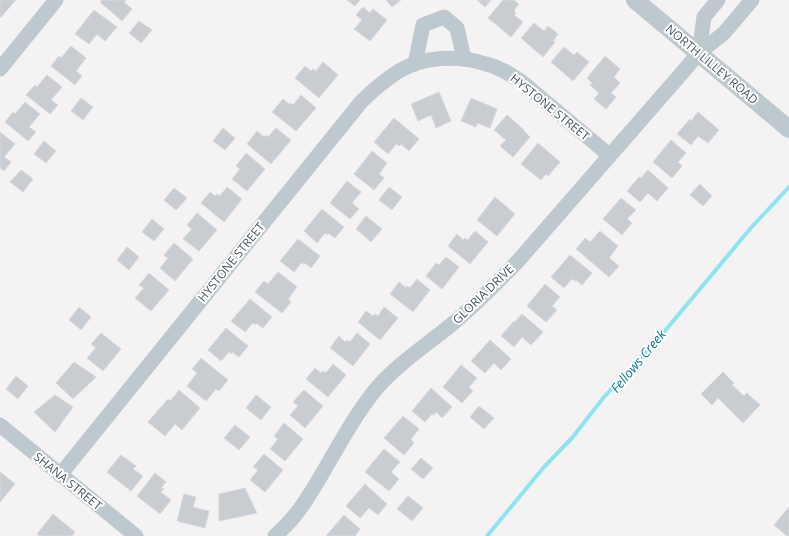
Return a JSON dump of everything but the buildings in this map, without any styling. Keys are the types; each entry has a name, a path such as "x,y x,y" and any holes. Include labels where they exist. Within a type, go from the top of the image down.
{"street":[{"path":"0,69 56,0"},
{"name":"NORTH LILLEY ROAD","path":"635,0 789,129"},
{"path":"699,53 704,17 718,0"},
{"name":"GLORIA DRIVE","path":"275,536 287,526 302,507 353,421 377,388 404,362 456,321 496,284 518,261 699,53 724,33 752,0"},
{"path":"415,64 423,26 444,17 457,28 464,59"},
{"name":"HYSTONE STREET","path":"60,475 361,102 380,84 400,71 415,64 445,58 464,59 486,64 507,72 522,82 609,155"},
{"name":"SHANA STREET","path":"0,425 136,536"}],"waterway":[{"name":"Fellows Creek","path":"487,536 544,467 572,438 604,397 654,344 750,229 789,187"}]}
